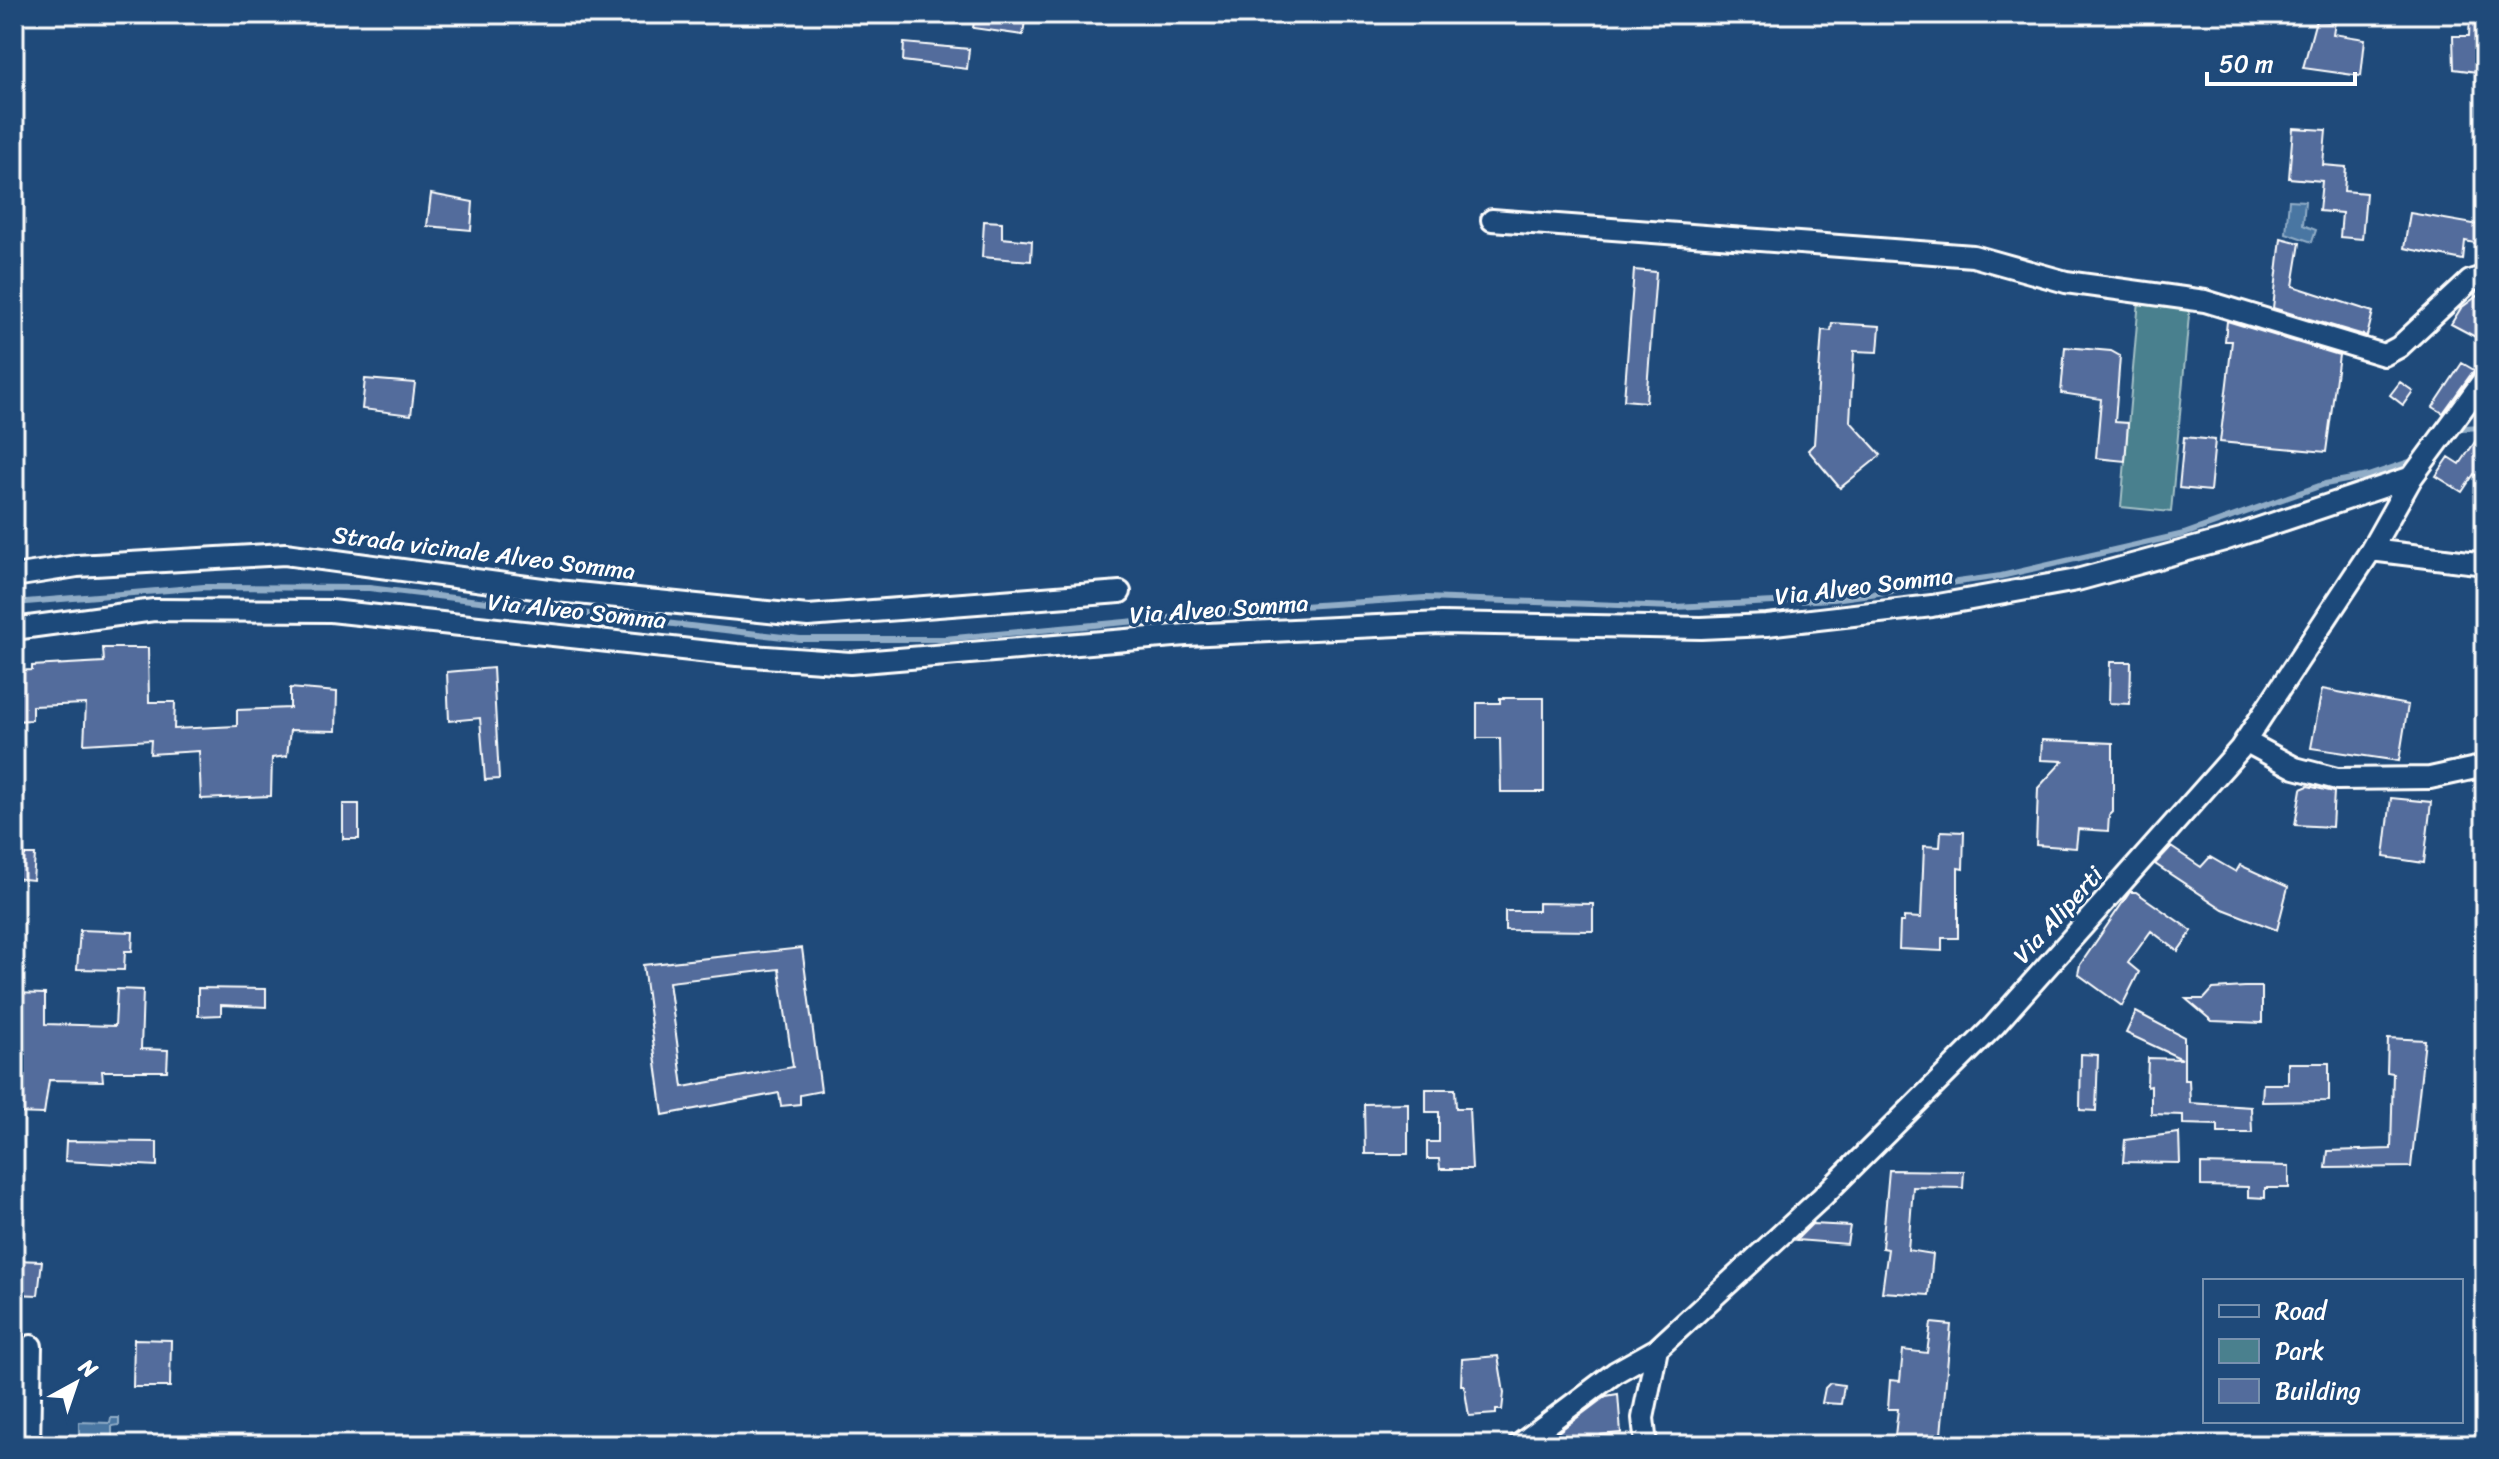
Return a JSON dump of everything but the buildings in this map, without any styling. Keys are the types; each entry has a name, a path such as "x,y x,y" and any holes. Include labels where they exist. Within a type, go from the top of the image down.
{"street":[{"path":"1492,220 1973,256 2066,282 2205,301 2384,355 2399,347 2470,281 2485,276"},
{"name":"Via Aliperti","path":"1519,1445 1616,1372 1657,1349 1822,1197 1994,1026 2245,741 2371,550 2412,477 2485,378"},
{"name":"Via Alveo Somma","path":"14,629 154,610 331,611 765,657 850,663 1186,635 1441,623 1701,628 1767,625 1932,606 2077,580 2224,540 2412,477"},
{"path":"2371,550 2485,564"},
{"name":"Strada vicinale Alveo Somma","path":"14,576 77,566 285,554 557,591 808,616 1120,592"},
{"path":"2245,741 2295,768 2337,779 2430,778 2485,766"},
{"path":"29,1445 31,1346"},
{"path":"1646,1445 1643,1418 1657,1349"}],"green space":[{"path":"2139,300 2190,304 2171,512 2121,507"}],"water":[{"path":"2289,200 2305,201 2303,225 2316,230 2312,242 2286,233"},
{"path":"111,1418 119,1418 119,1425 112,1426 112,1440 79,1439 79,1422 110,1423"}],"waterway":[{"path":"2462,428 2485,427"},
{"path":"14,603 204,587 369,588 800,639 944,639 1287,607 1425,598 1674,607 1834,599 2001,576 2184,534 2325,484 2368,476 2409,462"}]}
